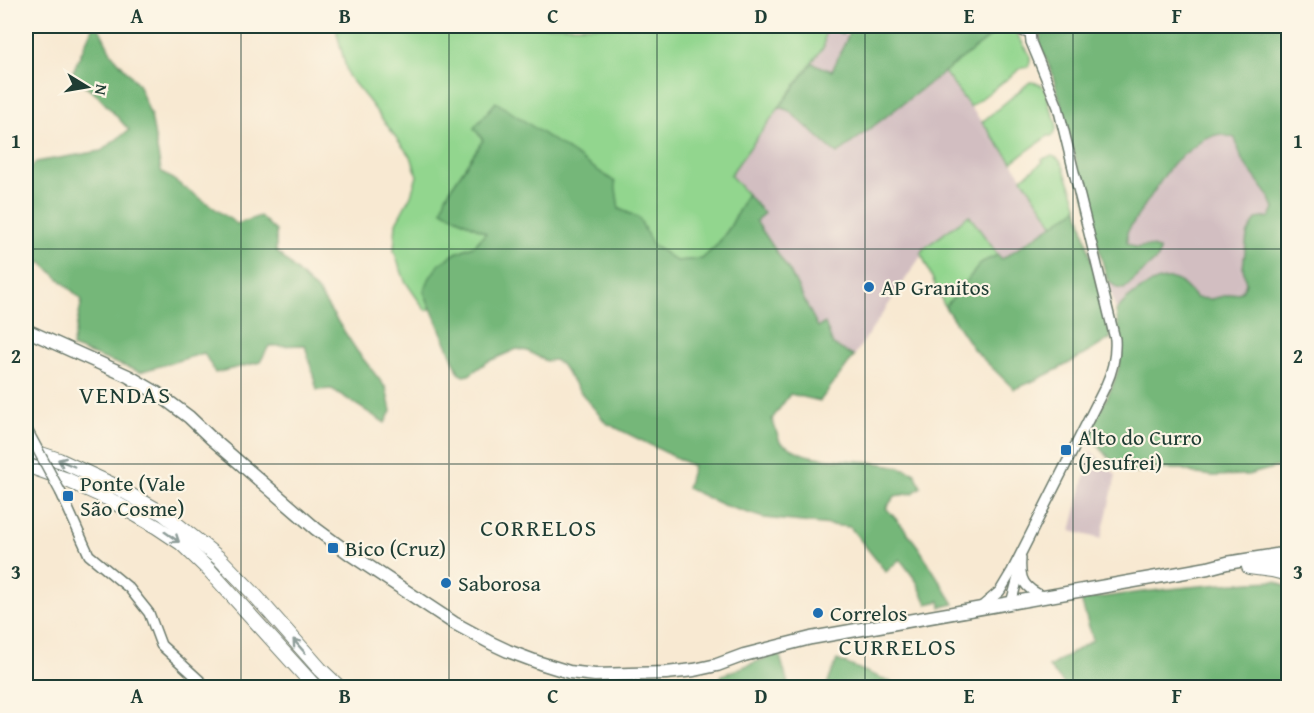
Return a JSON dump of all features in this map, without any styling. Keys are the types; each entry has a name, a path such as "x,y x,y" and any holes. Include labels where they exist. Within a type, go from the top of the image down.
{"highway":[{"path":"26,449 59,460 111,484 164,514 220,559 320,669 340,687"},
{"path":"26,465 65,478 107,498 158,527 180,543 210,571 316,687"},
{"path":"1250,567 1288,574"}],"main road":[{"path":"26,330 128,376 157,393 189,417 316,528 350,554 454,623 491,644 540,663 582,675 694,670 811,638 1288,553"},
{"path":"1208,568 1227,570 1288,562"}],"street":[{"path":"978,609 1000,591 1021,555 1106,385 1114,362 1115,350 1115,339 1058,107 1031,42 1033,29 1022,32 1019,26"},
{"path":"26,428 61,493 89,555 129,588 149,613 162,645 208,687"},
{"path":"1011,603 1020,572 1021,555"},
{"path":"1020,572 1028,588 1044,597"},
{"path":"1005,584 1006,594 1011,603"}],"shaded area":[{"path":"825,26 848,36 832,72 812,63 824,46"},
{"path":"944,72 1012,162 1054,225 1001,259 969,215 921,253 854,356 833,345 825,323 818,327 790,272 756,220 764,212 729,175 778,109 783,108 789,111 837,154"},
{"path":"1220,134 1235,138 1242,160 1269,196 1274,208 1243,268 1246,284 1241,292 1211,299 1196,298 1178,281 1123,303 1116,311 1107,279 1117,288 1145,246 1136,248 1127,242 1127,232 1172,164 1205,138"},
{"path":"1091,451 1116,475 1101,539 1071,531"}],"green space":[{"path":"93,26 98,26 112,54 138,84 151,116 161,171 237,224 260,216 276,231 276,251 319,293 357,351 386,388 391,411 385,423 332,389 317,390 305,345 269,346 260,362 215,373 204,353 140,372 72,347 82,300 41,262 26,274 26,174 36,162 101,151 129,130 98,96 71,76"},
{"path":"338,26 825,26 824,46 730,175 747,194 730,227 717,245 702,259 676,261 652,244 639,218 483,140 446,196 486,233 475,245 456,253 424,291 431,309 425,310 405,281 394,251 396,223 411,195 417,176 412,159 348,76 337,33"},
{"path":"825,26 841,26 843,34"},
{"path":"847,26 1004,26 837,154 789,111 783,108 778,109 812,63 832,71 848,36"},
{"path":"1004,26 1012,26 1030,55 1028,67 1023,67 970,107 944,72"},
{"path":"1041,26 1288,26 1288,294 1279,302 1281,325 1288,324 1288,464 1248,475 1213,476 1182,469 1129,472 1113,462 1092,439 1090,431 1109,393 1120,362 1121,342 1116,311 1144,287 1162,280 1171,279 1181,282 1196,298 1211,299 1241,292 1246,284 1243,268 1247,235 1256,219 1270,217 1274,208 1269,196 1242,160 1235,138 1220,134 1205,138 1172,164 1127,232 1127,243 1136,248 1148,246 1157,249 1160,251 1158,258 1124,289 1117,288 1107,279 1060,100 1051,70 1040,46"},
{"path":"1030,82 1041,85 1046,91 1057,126 1052,136 1048,136 1012,162 982,122"},
{"path":"496,102 615,182 619,209 639,218 652,244 676,261 702,259 717,245 730,227 747,194 764,213 756,221 790,272 818,327 825,323 833,345 854,356 820,401 790,394 772,419 780,442 810,456 889,465 915,473 921,487 913,493 895,496 886,508 919,548 954,604 941,607 940,601 927,604 917,582 900,559 886,572 850,527 764,518 723,505 687,488 693,466 606,423 561,364 554,360 546,361 527,351 517,349 487,362 469,375 463,376 459,373 424,292 439,264 475,245 486,233 442,210 446,196 483,140 474,128"},
{"path":"1052,156 1063,166 1078,208 1054,225 1022,178 1043,162 1042,159"},
{"path":"1078,208 1111,338 1064,366 1014,389 974,350 945,307 982,262 998,255 1002,259"},
{"path":"969,215 998,255 982,262 945,307 921,253 923,249"},
{"path":"1288,294 1288,324 1281,325 1279,302"},
{"path":"1276,581 1288,588 1288,687 1067,687 1049,667 1093,640 1081,600 1178,588"},
{"path":"779,653 789,687 715,687 722,675"},
{"path":"837,660 891,682 892,687 826,687"}],"place":[{"name":"AP Granitos","path":"869,287"},
{"name":"Alto do Curro (Jesufrei)","path":"1066,450"},
{"name":"Ponte (Vale São Cosme)","path":"68,496"},
{"name":"Bico (Cruz)","path":"333,548"},
{"name":"Saborosa","path":"446,583"},
{"name":"Correlos","path":"818,613"}],"district":[{"name":"VENDAS","path":"125,395"},
{"name":"CORRELOS","path":"539,528"},
{"name":"CURRELOS","path":"898,647"}]}
